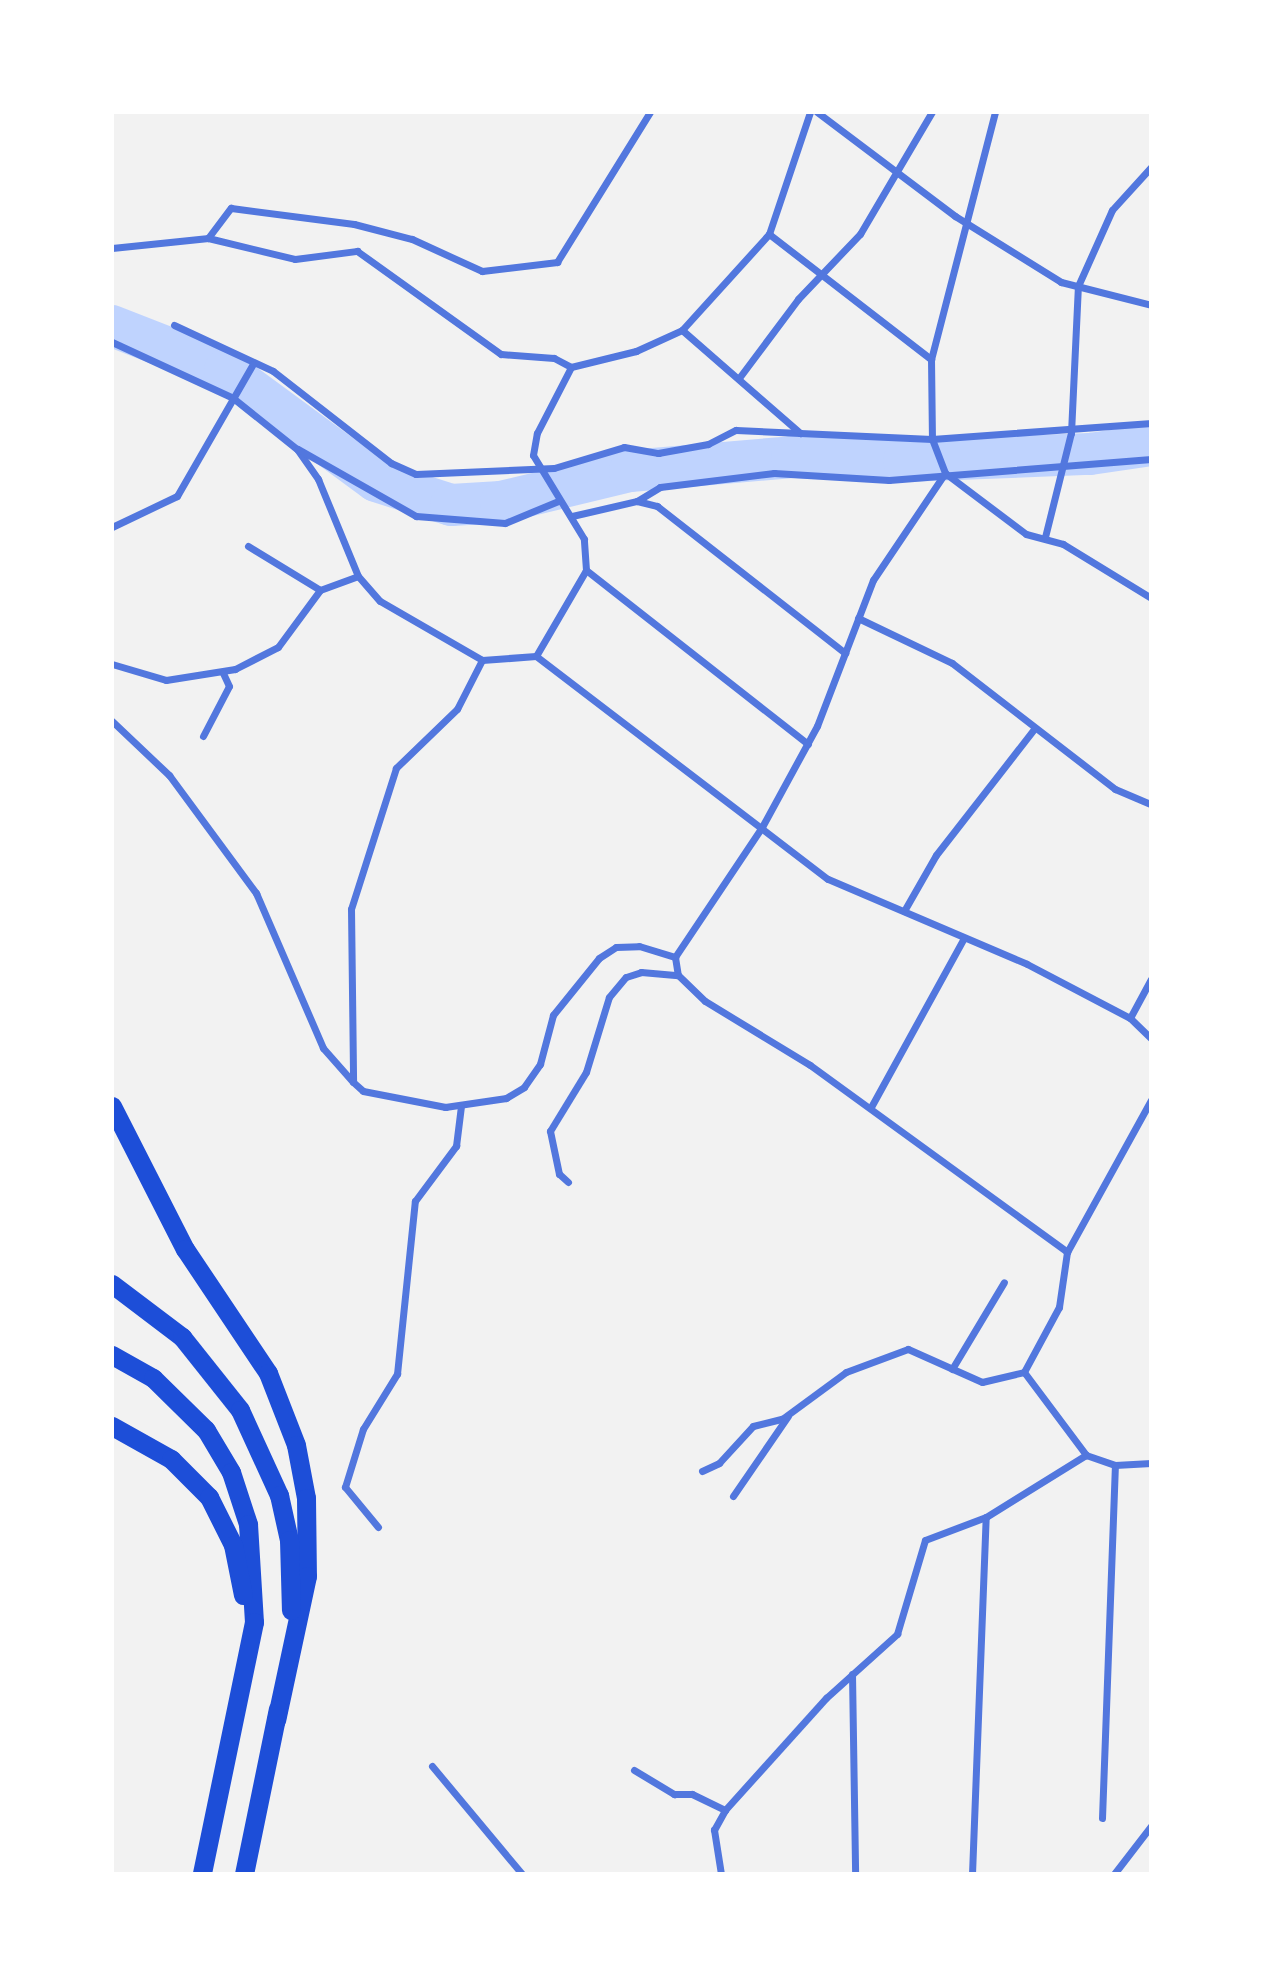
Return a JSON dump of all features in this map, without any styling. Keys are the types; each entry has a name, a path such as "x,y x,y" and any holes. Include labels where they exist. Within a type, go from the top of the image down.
{"highway":[{"path":"112,1106 185,1249 268,1373 296,1445 307,1512 307,1576 244,1874"},
{"path":"112,1284 182,1337 212,1370 240,1410 275,1485 293,1585 276,1720"},
{"path":"112,1354 153,1378 190,1411 220,1452 240,1497 255,1585 237,1711 202,1874"},
{"path":"112,1426 171,1459 224,1523 244,1601 237,1711"}],"street":[{"path":"208,238 231,208 354,224 412,239 482,271 557,261 650,112"},
{"path":"112,248 208,238 295,259 357,251 500,354 554,358 571,367 636,351 682,330 769,234 810,112"},
{"path":"817,112 970,225 1078,286 1151,305"},
{"path":"739,378 821,274 860,234 871,206 898,174 932,112"},
{"path":"995,112 970,225 931,359 932,439 945,473 1026,534 1045,537 1151,598"},
{"path":"1045,537 1064,469 1070,433 1078,286 1112,210 1151,167"},
{"path":"769,234 931,359"},
{"path":"174,325 253,365 273,371 391,463 415,474 538,466 554,468 624,447 658,453 708,444 736,430 932,439 1070,433 1151,423"},
{"path":"682,330 800,433"},
{"path":"112,342 233,398 298,449 416,516 505,523 558,501"},
{"path":"112,527 177,496 253,365"},
{"path":"536,656 586,570 584,539 572,516 558,501 538,466 534,443 571,367"},
{"path":"298,449 318,479 358,576 407,621 482,660 536,656 828,878 964,938 1130,1018 1151,1038"},
{"path":"572,516 637,501 660,487 774,473 889,480 945,473 1064,469 1151,459"},
{"path":"678,975 675,957 762,827 808,744 873,580 945,473"},
{"path":"637,501 657,506 845,653"},
{"path":"248,546 320,590"},
{"path":"586,570 808,744"},
{"path":"112,664 166,680 223,673 278,647 320,590 358,576"},
{"path":"858,618 952,663 1115,789 1151,804"},
{"path":"353,1082 351,909 397,768 457,709 482,660"},
{"path":"203,736 229,686 223,673"},
{"path":"112,721 169,775 256,893 323,1048 363,1091 461,1106 524,1087 540,1064 553,1015 599,958 616,947 639,946 675,957"},
{"path":"904,911 936,855 1034,727"},
{"path":"871,1107 964,938"},
{"path":"568,1182 559,1174 550,1132 586,1072 609,997 626,977 641,972 678,975 726,1016 871,1107 1068,1252"},
{"path":"1130,1018 1151,979"},
{"path":"733,1496 788,1415 846,1371 908,1349 982,1382 1024,1372 1059,1307 1068,1252 1151,1100"},
{"path":"378,1527 345,1487 363,1429 397,1374 415,1201 456,1146 461,1106"},
{"path":"952,1369 1004,1282"},
{"path":"1024,1372 1086,1455 1115,1465 1151,1463"},
{"path":"702,1471 719,1463 752,1426 788,1415"},
{"path":"721,1874 714,1830 725,1810 904,1622 925,1540 986,1517 1086,1455"},
{"path":"1102,1818 1115,1465"},
{"path":"972,1874 986,1517"},
{"path":"852,1674 855,1874"},
{"path":"432,1766 522,1874"},
{"path":"634,1770 674,1794 692,1794 725,1810"},
{"path":"1114,1874 1151,1826"}],"waterway":[{"path":"112,326 225,370 376,481 451,505 501,502 630,471 792,457 904,461 1090,454 1151,445"}]}
